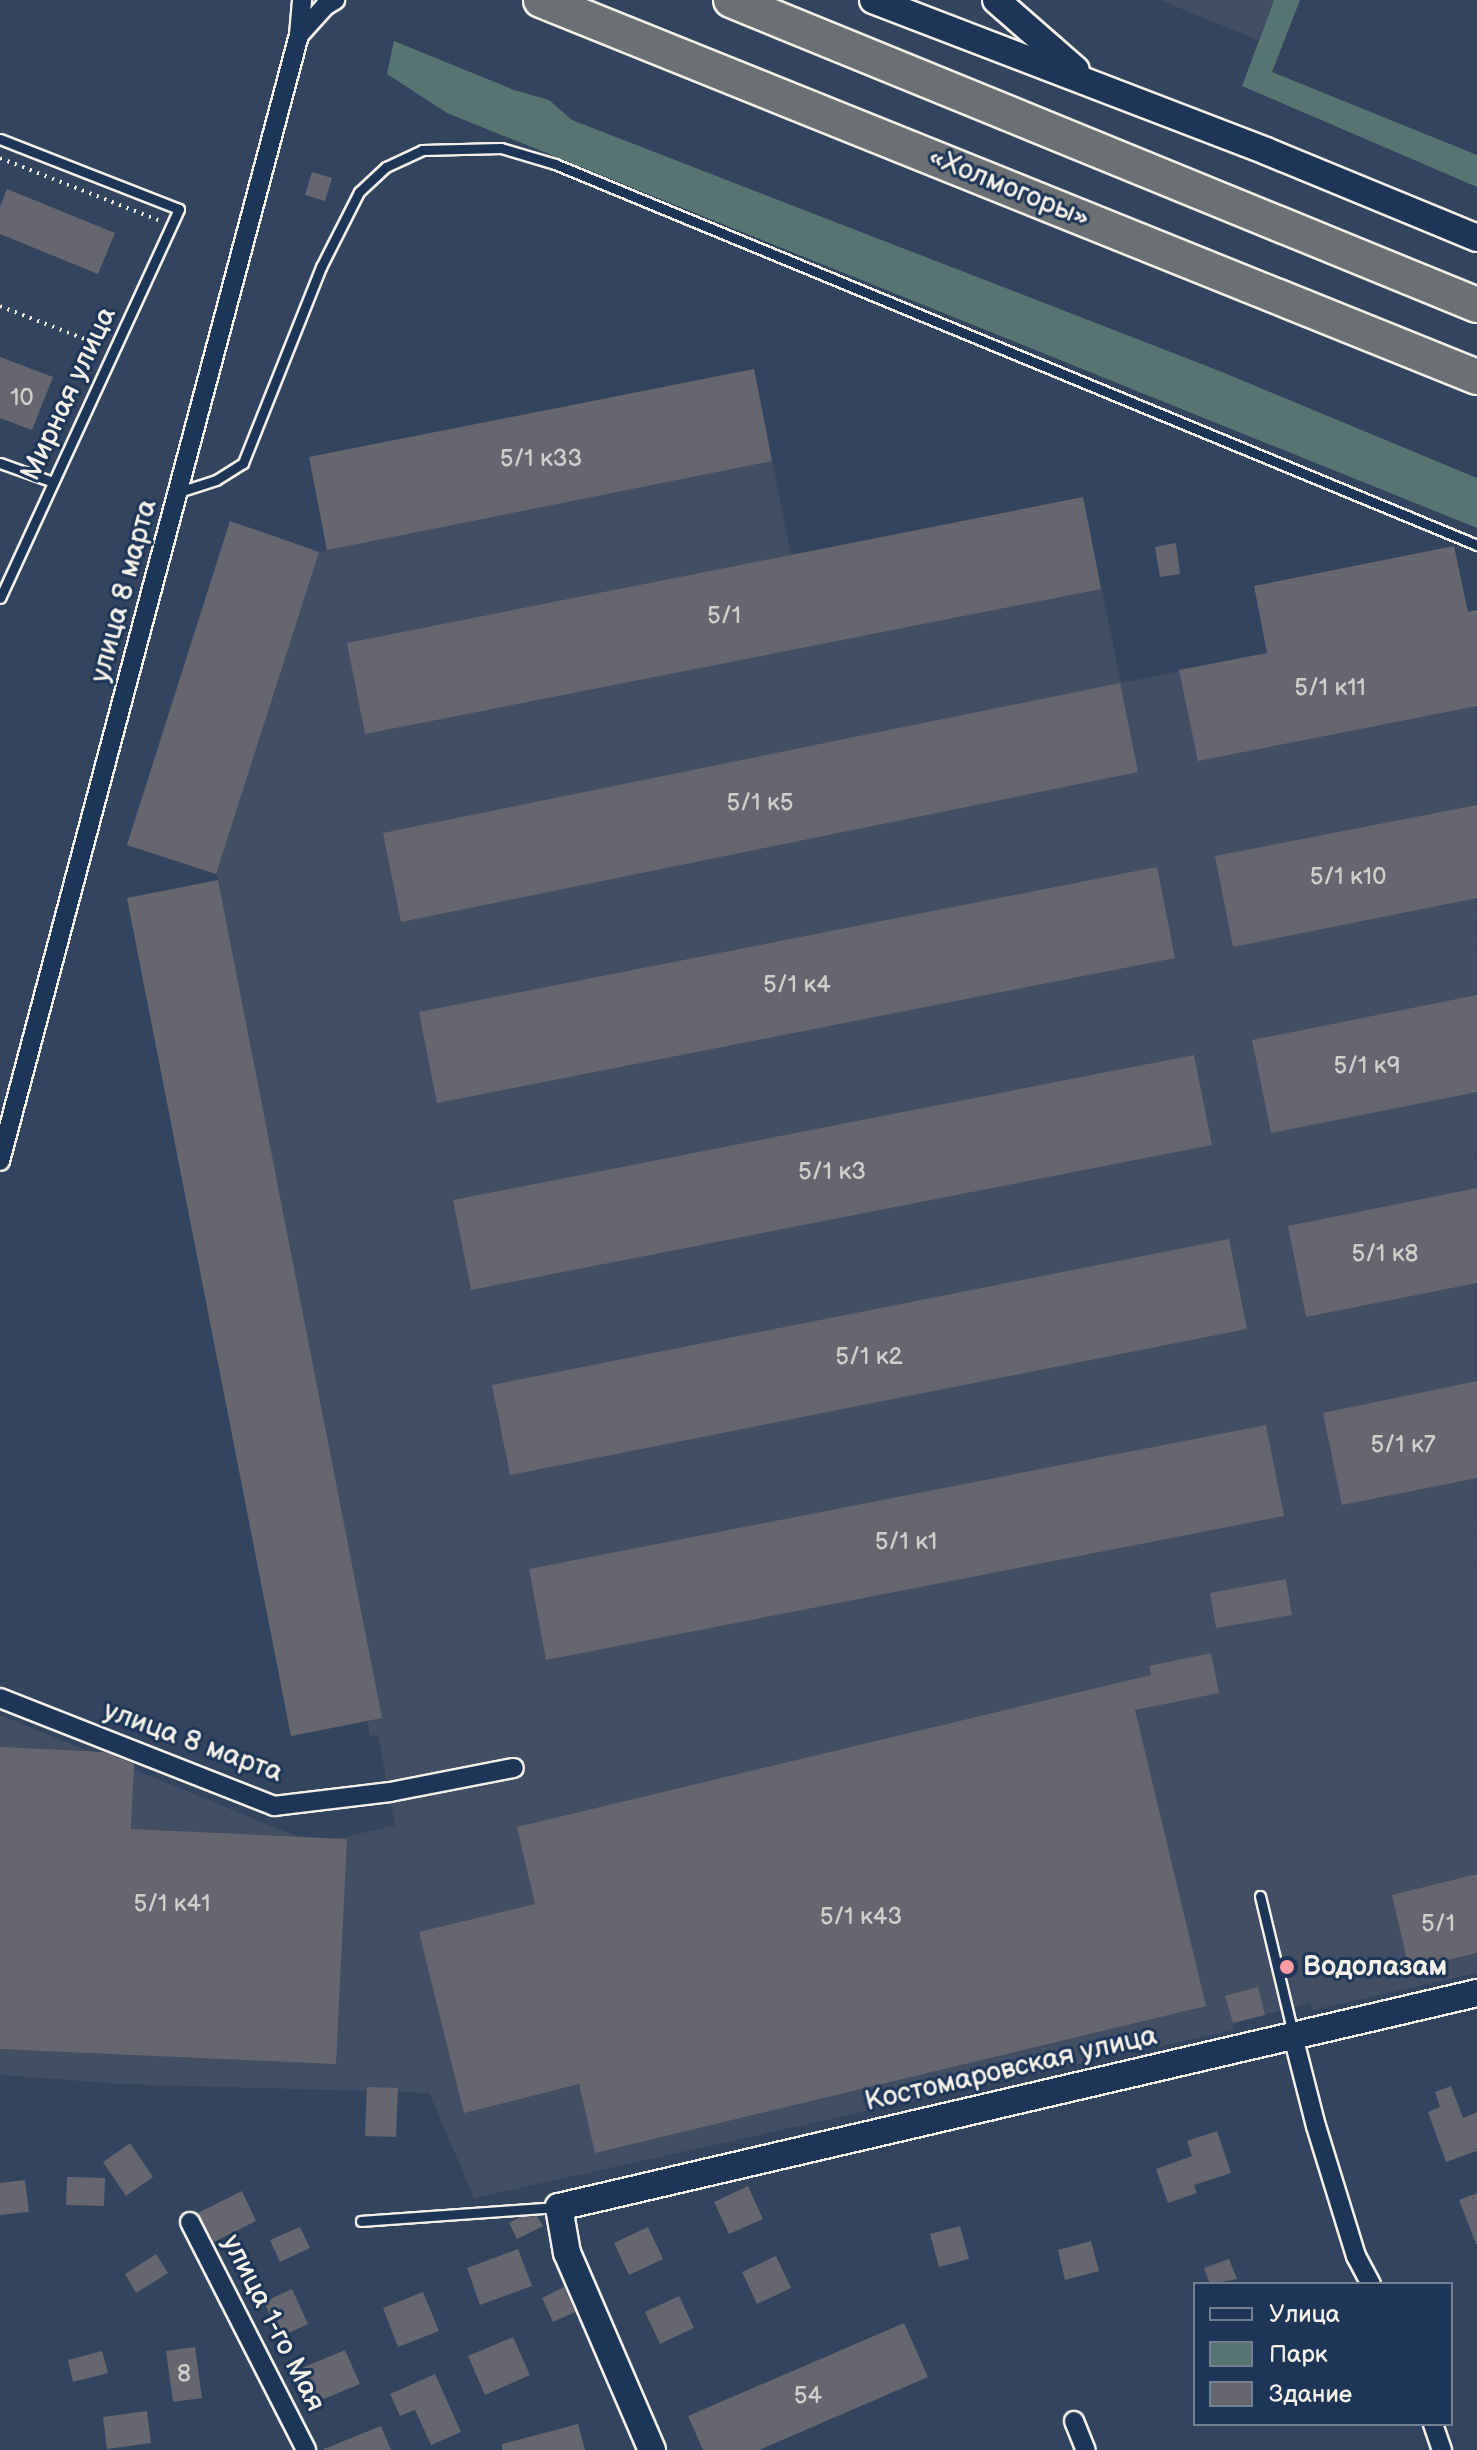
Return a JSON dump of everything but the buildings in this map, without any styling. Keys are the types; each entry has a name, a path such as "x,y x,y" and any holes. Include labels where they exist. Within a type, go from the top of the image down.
{"highway":[{"name":"«Холмогоры»","path":"541,0 1477,377"},
{"path":"731,0 1477,305"}],"street":[{"name":"улица 8 марта","path":"0,1161 299,35 302,0"},
{"name":"улица 8 марта","path":"299,35 325,6 335,0"},
{"path":"873,0 1477,238"},
{"path":"996,0 1094,85"},
{"name":"улица 8 марта","path":"0,1698 274,1806 390,1792 514,1768"},
{"name":"Костомаровская улица","path":"559,2207 1477,1993"},
{"path":"1293,2036 1351,2242 1370,2282"},
{"path":"559,2207 567,2253 652,2450"},
{"name":"улица 1-го Мая","path":"190,2222 306,2450"},
{"path":"1074,2421 1086,2450"},
{"path":"1434,2426 1442,2450"}],"lane":[{"name":"Мирная улица","path":"0,139 179,209 0,598"},
{"path":"179,492 216,480 243,463 321,267 359,192 386,167 422,150 501,148 570,170 1477,545"},
{"path":"0,463 53,482"},
{"path":"1260,1896 1293,2036"},
{"path":"361,2221 559,2207"}],"path":[{"path":"0,158 172,225"},
{"path":"0,306 114,350"}],"shaded area":[{"path":"1160,0 1274,0 1258,40"},
{"path":"754,369 791,555 1083,497 1121,683 1476,611 1477,1973 1313,2010 1310,2003 1233,2023 1234,2030 474,2198 429,2093 122,2084 0,2075 0,1715 316,1844 395,1825 378,1735 370,1736 367,1721 291,1736 127,898 218,880 216,874 127,845 230,521 319,552 327,550 309,457"}],"green space":[{"path":"1274,0 1300,0 1272,72 1477,155 1477,187 1242,86"},
{"path":"394,41 514,90 549,100 572,120 1217,370 1477,478 1477,528 447,113 387,74"}],"place":[{"name":"Водолазам","path":"1287,1967"}]}
